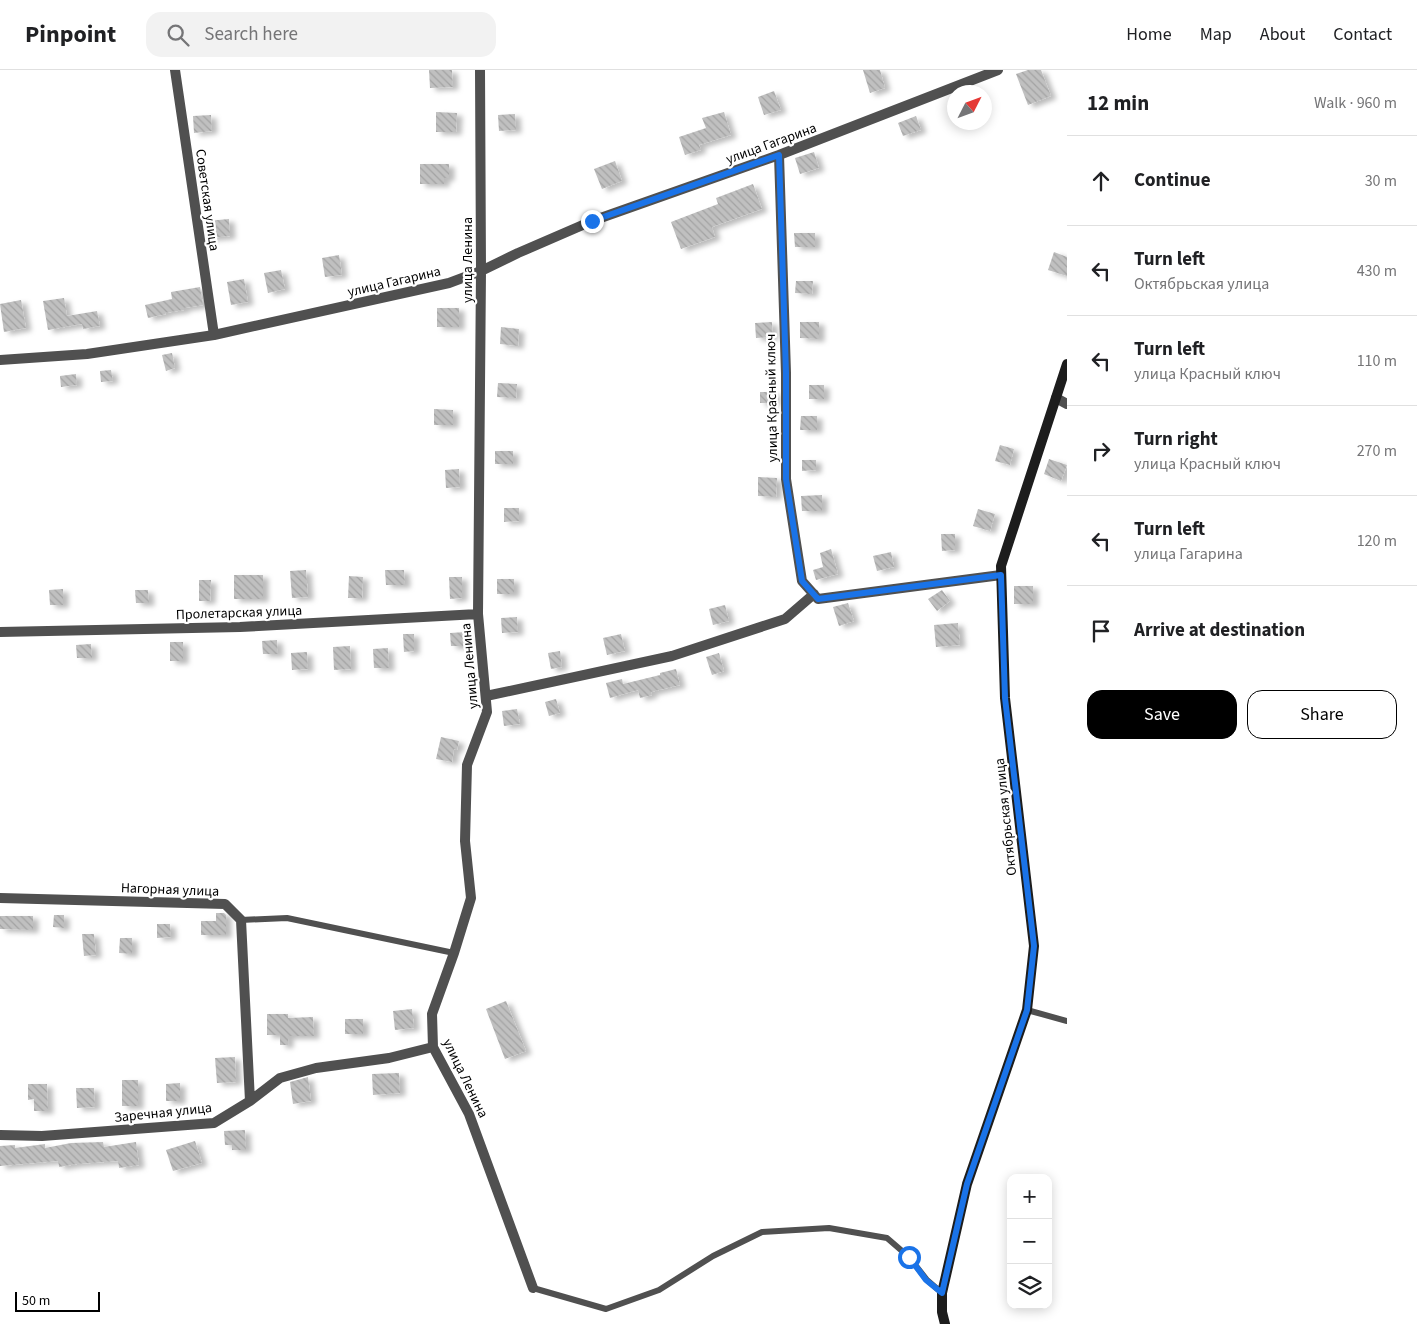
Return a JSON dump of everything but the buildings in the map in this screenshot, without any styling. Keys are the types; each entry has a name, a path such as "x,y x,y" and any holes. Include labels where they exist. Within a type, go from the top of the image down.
{"street":[{"name":"Советская улица","path":"175,70 214,335"},
{"name":"улица Ленина","path":"480,70 481,271 478,614 487,712 467,765 465,840 471,898 454,954 432,1014 433,1047 469,1114 533,1288"},
{"name":"улица Гагарина","path":"0,360 86,354 214,335 449,283 481,271 592,221 779,155 998,70"},
{"name":"улица Красный ключ","path":"779,155 786,373 786,479 802,581 814,594"},
{"name":"Октябрьская улица","path":"945,1324 942,1312 942,1293 967,1184 1027,1010 1034,946 1005,698 1001,566 1067,364"},
{"path":"1056,398 1067,404"},
{"path":"486,696 672,656 785,619 814,594 818,599 1001,575"},
{"name":"Пролетарская улица","path":"0,632 240,627 478,614"},
{"name":"Нагорная улица","path":"0,898 225,904 241,920"},
{"path":"241,920 250,1101"},
{"name":"Заречная улица","path":"0,1135 42,1136 214,1123 250,1101 280,1078 316,1068 390,1058 433,1047"}],"lane":[{"path":"241,920 287,918 454,954"},
{"path":"1027,1010 1067,1021"},
{"path":"533,1288 606,1310 659,1290 713,1256 762,1232 829,1228 886,1238 909,1257 926,1280 942,1293"}],"route":[{"path":"592,221 779,155 786,373 786,479 802,581 818,599 1001,575 1005,698 1034,946 1027,1010 967,1184 942,1293 926,1280 909,1257"}]}
